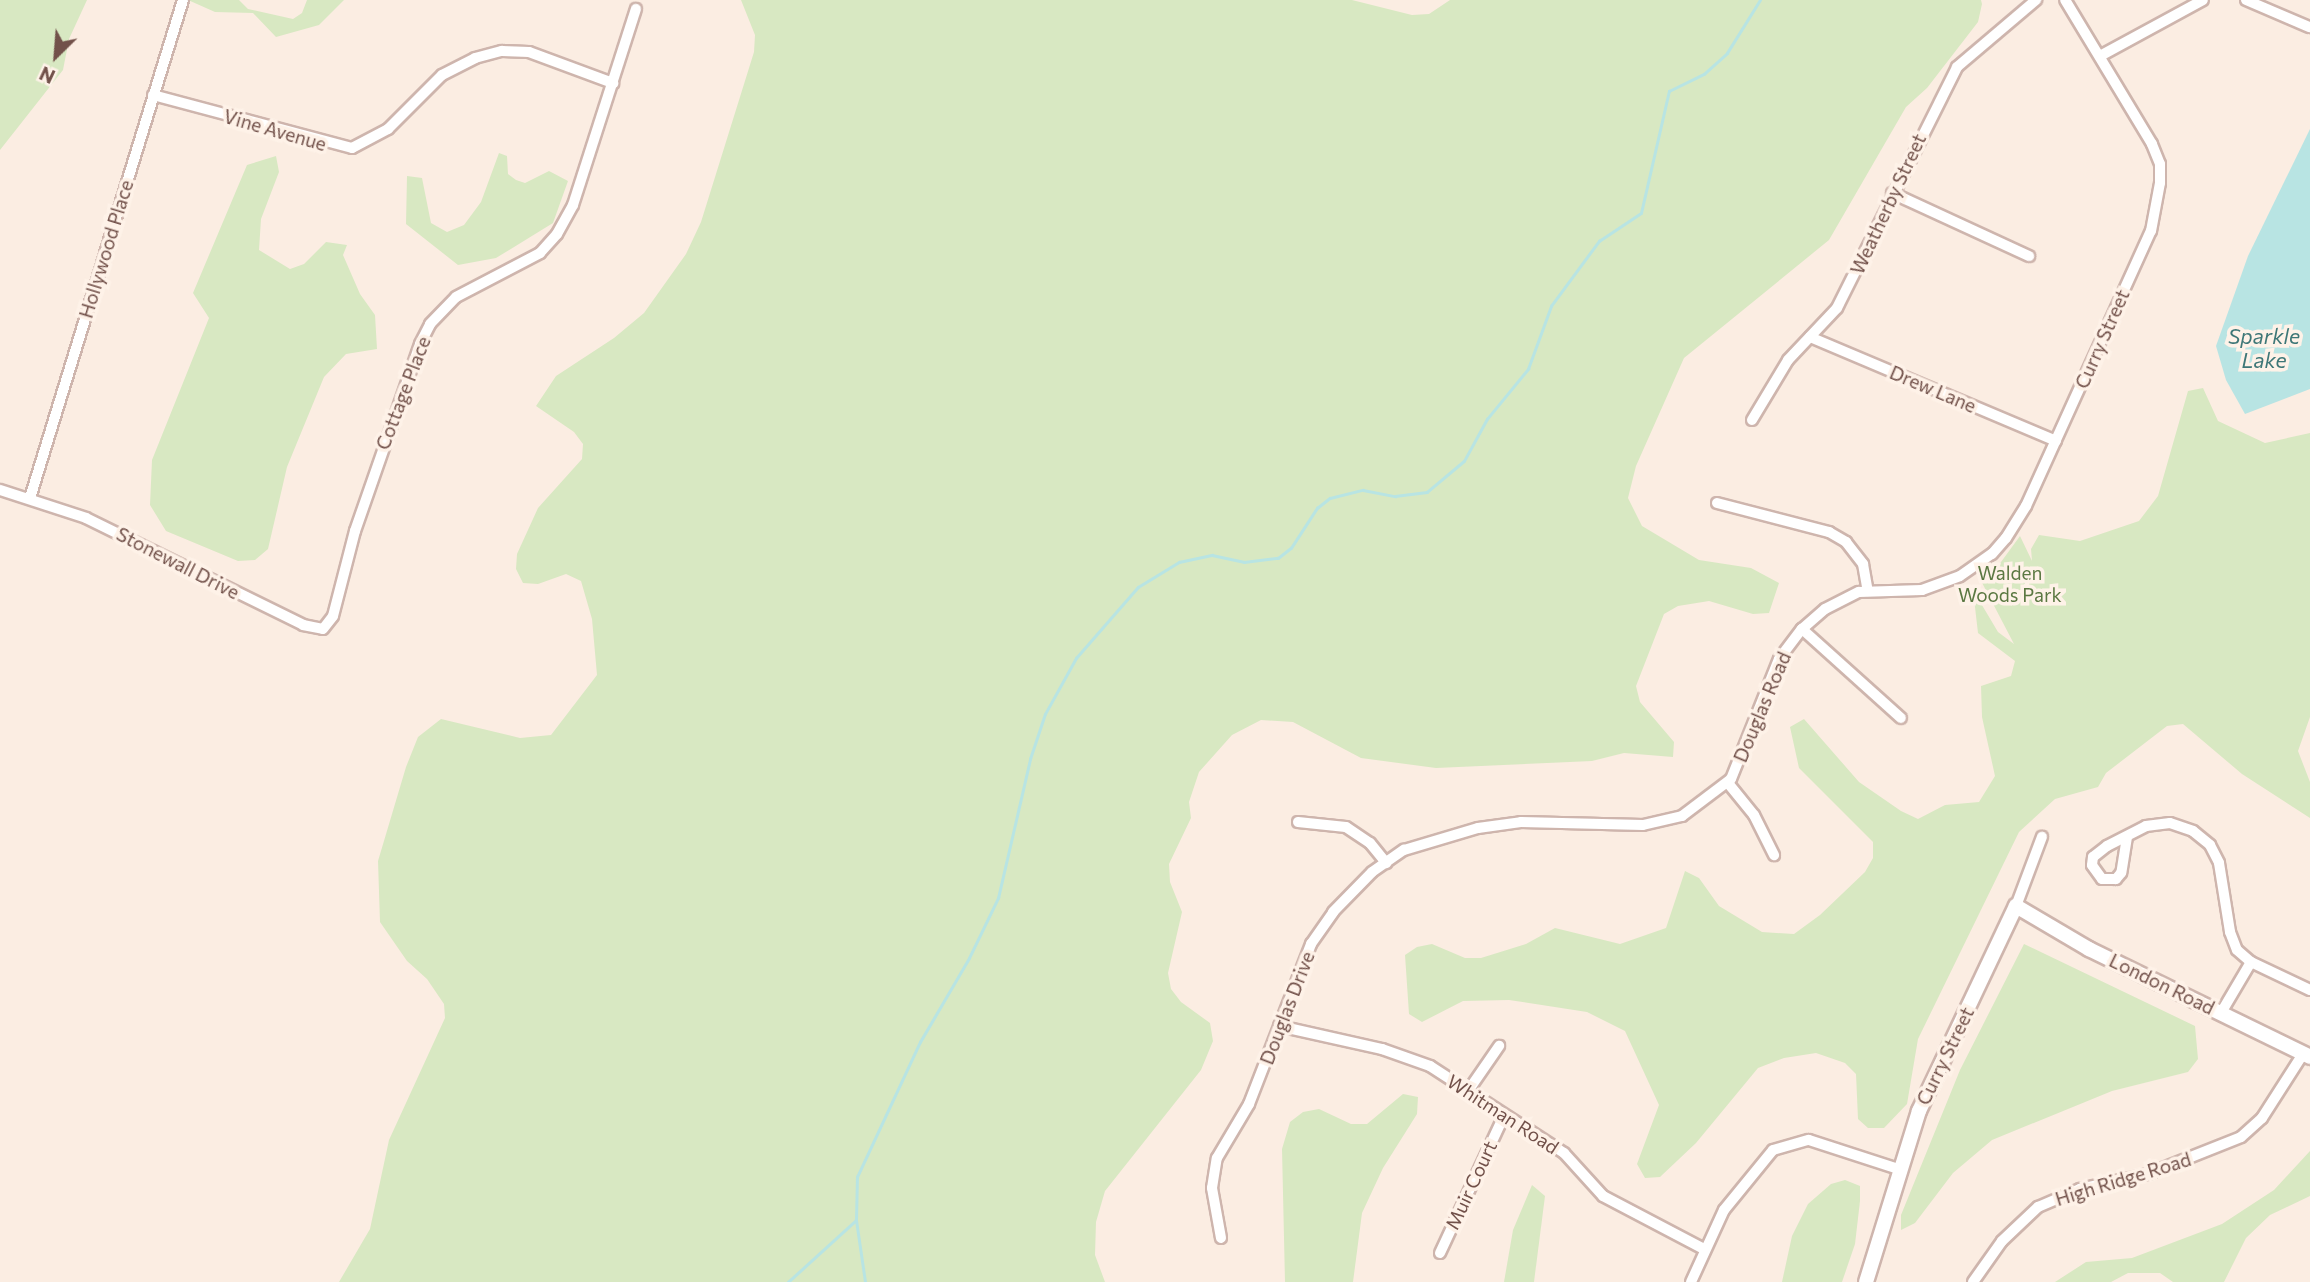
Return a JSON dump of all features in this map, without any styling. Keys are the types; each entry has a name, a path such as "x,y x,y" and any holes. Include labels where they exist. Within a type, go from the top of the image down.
{"street":[{"name":"Hollywood Place","path":"30,498 183,0"},
{"name":"Weatherby Street","path":"1752,420 1788,360 1837,309 1892,193 1957,67 2036,0"},
{"name":"Curry Street","path":"1868,591 1933,586 1960,576 1992,554 2026,506 2151,231 2159,196 2160,164 2152,144 2065,0"},
{"path":"2100,56 2203,0"},
{"path":"2246,0 2309,27"},
{"name":"Cottage Place","path":"337,601 352,540 398,398 430,324 456,297 550,244 573,205 636,9"},
{"name":"Vine Avenue","path":"153,95 339,148 352,148 388,129 452,69 502,51 529,51 613,82"},
{"path":"1892,193 2029,256"},
{"name":"Drew Lane","path":"1810,337 2056,441"},
{"name":"Stonewall Drive","path":"0,490 30,498 150,547 303,625 323,629 337,601"},
{"path":"1717,503 1829,532 1846,542 1863,564 1868,591"},
{"name":"Douglas Road","path":"1728,783 1779,659 1802,629 1825,609 1868,591"},
{"path":"1802,629 1901,718"},
{"path":"1728,783 1754,815 1773,855"},
{"name":"Douglas Drive","path":"1221,1238 1213,1172 1227,1135 1250,1104 1311,944 1348,894 1404,850 1478,828 1521,822 1614,826 1667,822 1728,783"},
{"path":"1298,822 1346,827 1370,843 1386,863"},
{"path":"2127,837 2146,826 2170,823 2193,831 2210,845 2219,863 2230,932 2237,950 2251,962 2310,990"},
{"name":"Curry Street","path":"1866,1282 1898,1169 1924,1100 2016,906 2042,837"},
{"name":"London Road","path":"2016,906 2089,949 2307,1055"},
{"path":"2221,1013 2251,962"},
{"name":"Whitman Road","path":"1279,1026 1382,1049 1430,1066 1503,1118 1564,1153 1603,1196 1704,1249"},
{"path":"1468,1091 1499,1046"},
{"name":"High Ridge Road","path":"1973,1282 2002,1241 2038,1207 2080,1189 2148,1174 2241,1137 2262,1118 2307,1055"},
{"name":"Muir Court","path":"1440,1253 1503,1118"},
{"path":"1692,1282 1704,1249 1742,1183 1777,1148 1810,1140 1898,1169"}],"green space":[{"path":"0,0 87,0 69,39 63,70 0,150"},
{"path":"188,0 239,0 248,9 293,19 302,13 307,0 344,0 319,25 276,37 253,13 215,12"},
{"path":"741,0 1352,0 1412,15 1429,14 1450,0 1981,0 1982,4 1978,22 1927,88 1906,107 1829,240 1684,358 1636,466 1628,498 1642,526 1699,560 1751,568 1779,583 1769,613 1753,614 1709,601 1678,606 1664,614 1636,686 1640,702 1674,742 1673,757 1624,753 1592,761 1436,768 1361,758 1293,722 1261,720 1232,735 1199,772 1189,802 1191,818 1169,864 1170,882 1182,912 1168,973 1171,989 1181,1002 1210,1023 1213,1041 1201,1070 1105,1191 1096,1222 1095,1255 1105,1282 339,1282 370,1229 389,1140 445,1018 444,1004 427,979 407,961 380,922 378,861 406,767 418,737 441,719 520,738 551,735 597,675 592,619 581,581 566,574 538,584 523,583 516,569 517,554 538,508 582,459 583,444 574,432 536,406 556,376 614,338 644,313 686,254 701,222 754,52 755,35"},
{"path":"499,153 507,156 508,174 516,180 525,183 549,171 568,181 553,223 496,258 458,265 406,224 407,176 422,178 431,223 447,232 464,225 481,202"},
{"path":"276,156 279,172 261,219 259,250 290,269 304,264 326,242 347,245 343,255 360,294 375,315 377,349 346,354 324,377 287,467 268,549 255,560 238,561 166,531 150,505 152,460 209,318 193,293 247,165"},
{"name":"Walden Woods Park","path":"2203,388 2218,421 2265,443 2310,433 2310,717 2298,751 2310,782 2310,818 2242,774 2183,724 2167,726 2106,773 2098,787 2055,799 2019,832 1918,1039 1907,1104 1884,1128 1868,1128 1858,1119 1856,1074 1845,1063 1816,1053 1784,1058 1758,1068 1696,1143 1660,1177 1645,1178 1637,1164 1659,1105 1625,1031 1587,1012 1509,1000 1463,1001 1422,1022 1409,1014 1405,955 1417,947 1432,944 1465,958 1481,958 1526,944 1555,928 1620,944 1666,928 1685,871 1699,878 1719,906 1762,932 1794,934 1820,915 1865,872 1873,858 1873,842 1799,768 1790,727 1804,719 1859,782 1901,811 1918,819 1945,805 1979,802 1995,776 1982,717 1981,686 2011,676 2015,661 1978,633 1973,590 1998,632 2014,644 1978,575 2001,562 2020,536 2032,561 2031,549 2039,535 2080,541 2139,521 2158,496 2188,391"},
{"path":"2024,944 2195,1026 2198,1059 2188,1072 2112,1091 1992,1140 1953,1173 1915,1223 1901,1230 1901,1215 1960,1070"},
{"path":"1403,1094 1418,1097 1417,1114 1383,1168 1362,1213 1353,1282 1285,1282 1282,1149 1290,1122 1303,1112 1319,1109 1351,1124 1367,1124"},
{"path":"2310,1151 2310,1196 2270,1215 2246,1238 2224,1282 2173,1282 2160,1273 2128,1273 2111,1282 2055,1282 2086,1262 2132,1258 2222,1224 2274,1190"},
{"path":"1845,1180 1860,1186 1860,1201 1855,1244 1842,1282 1782,1282 1792,1236 1808,1204 1831,1184"},
{"path":"1532,1185 1545,1196 1534,1282 1504,1282 1513,1230"}],"water":[{"name":"Sparkle Lake","path":"2310,129 2310,389 2245,414 2226,380 2216,346 2248,256"}],"waterway":[{"path":"865,1282 856,1220 857,1177 920,1042 969,958 998,898 1030,759 1045,714 1076,658 1138,587 1179,562 1212,555 1244,562 1278,558 1291,548 1317,508 1330,498 1363,490 1395,496 1427,492 1464,461 1487,419 1528,369 1551,306 1599,241 1641,213 1669,91 1704,74 1727,53 1760,0"},
{"path":"788,1282 855,1221"}]}
